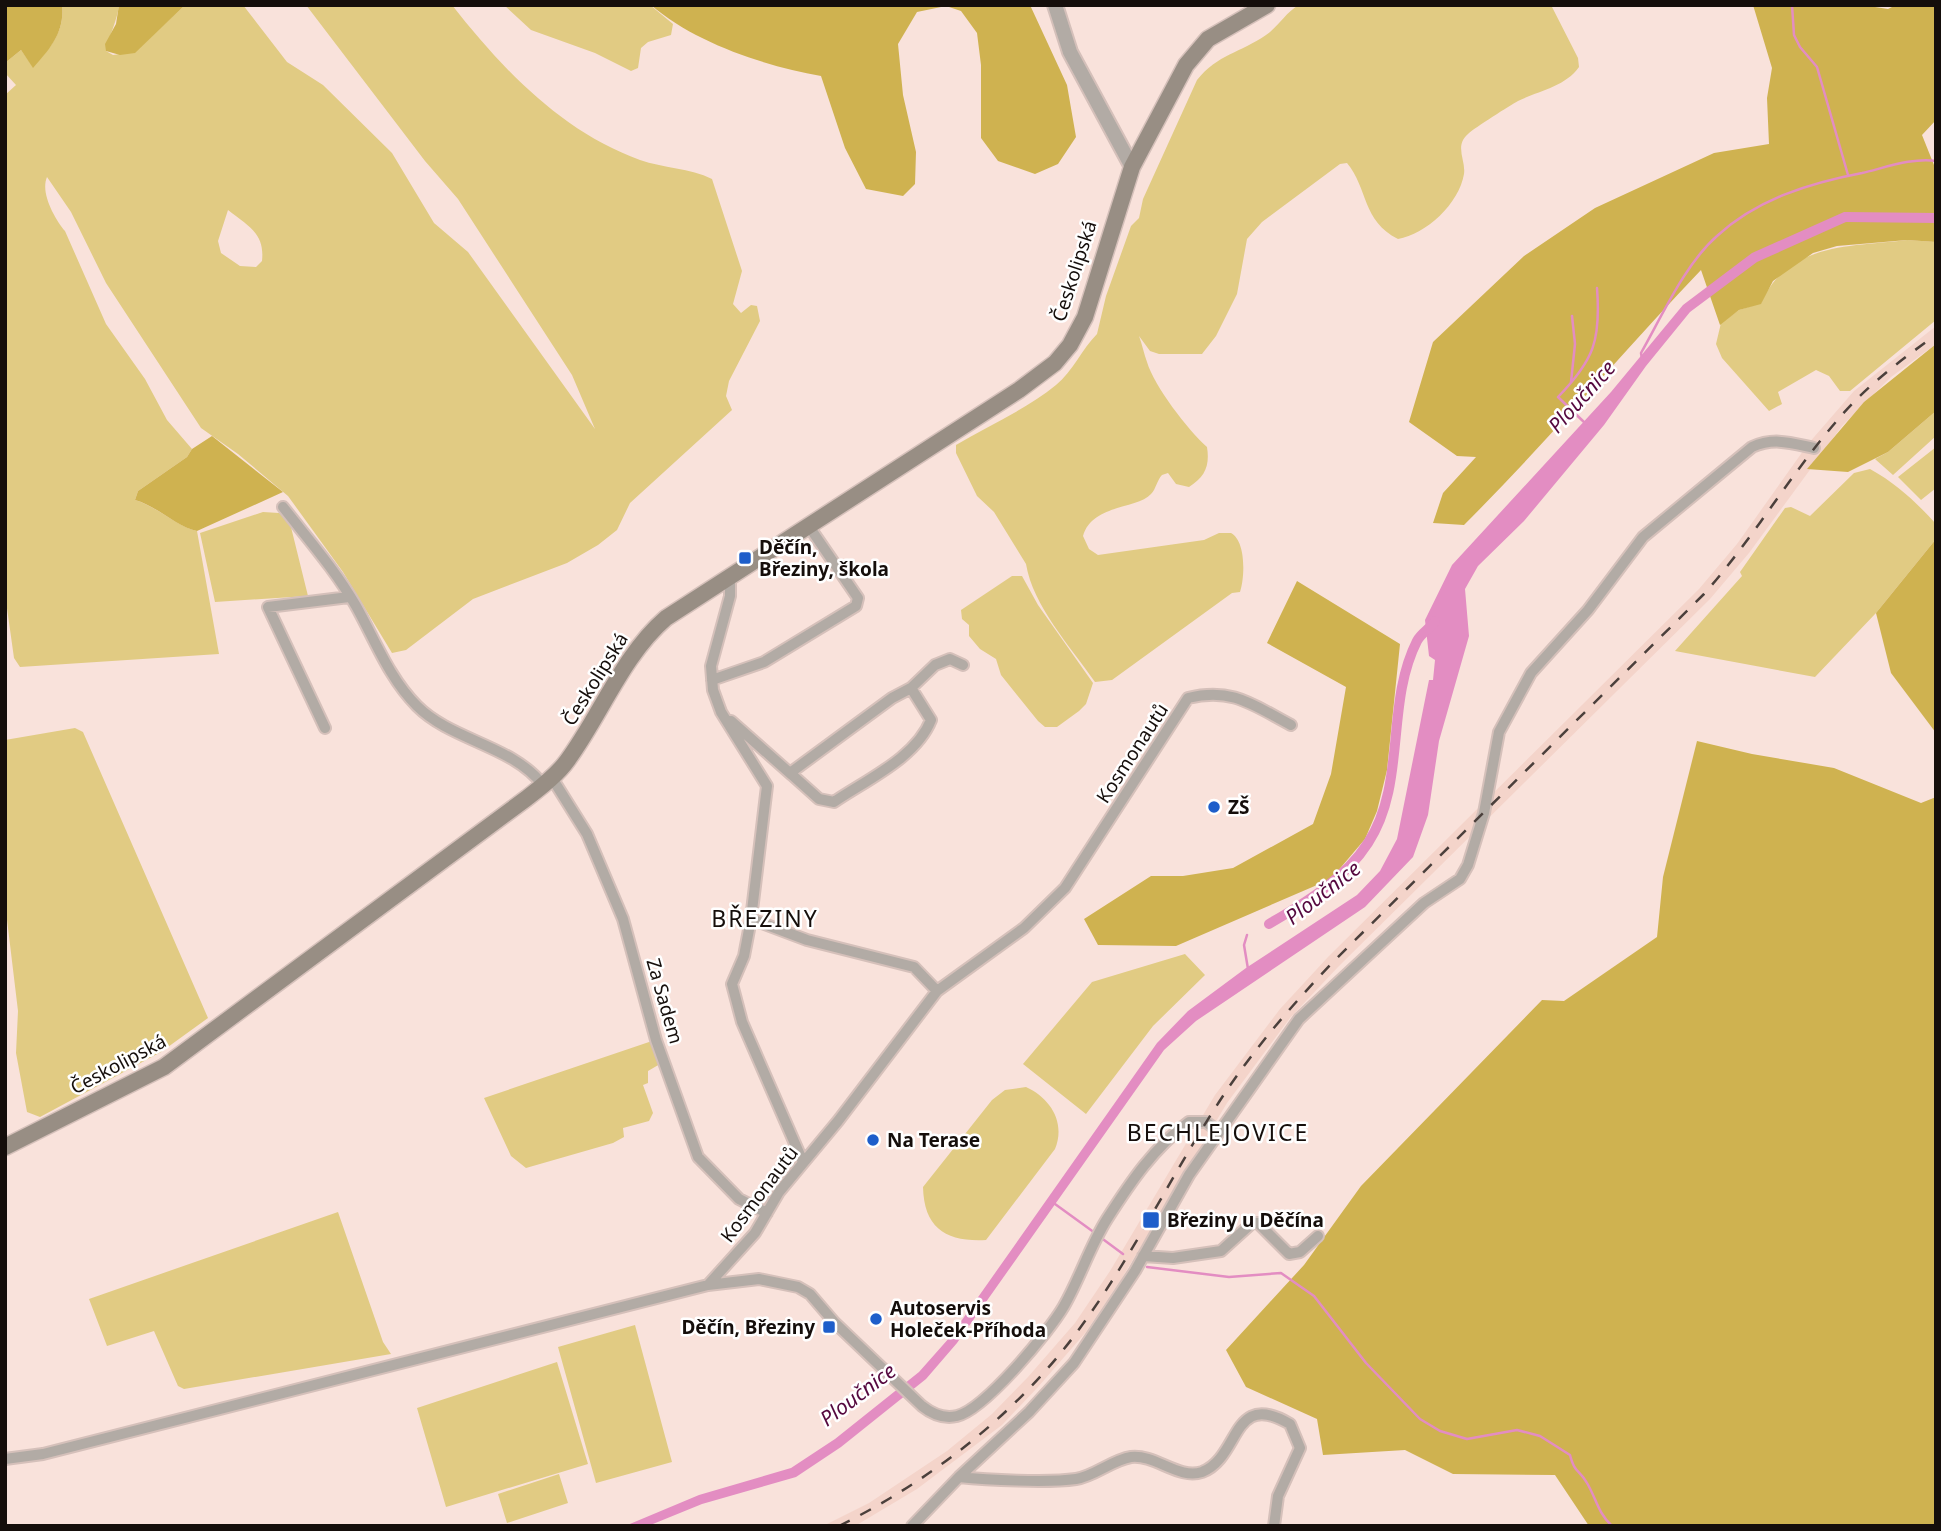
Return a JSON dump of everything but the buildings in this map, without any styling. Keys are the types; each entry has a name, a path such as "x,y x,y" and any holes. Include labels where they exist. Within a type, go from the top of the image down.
{"main road":[{"name":"Českolipská","path":"5,1147 164,1067 547,781 579,744 634,653 650,632 666,618 1019,390 1055,363 1070,345 1085,317 1132,167 1186,65 1208,39 1267,5"}],"street":[{"path":"1055,5 1070,52 1132,167"},
{"path":"912,1526 959,1477 1029,1412 1074,1363 1143,1256 1189,1175 1282,1041 1317,999 1424,902 1460,879 1468,865 1484,813 1496,742 1509,710 1531,673 1588,610 1643,537 1752,447 1765,441 1777,440 1814,449"},
{"name":"Za Sadem","path":"282,508 349,597 401,687 421,710 547,781 587,834 623,919 656,1040 698,1157 739,1199 766,1213"},
{"path":"712,680 764,662 856,606 858,598 808,525"},
{"path":"730,577 730,596 711,666 712,680 721,712 767,786 751,919 744,956 732,984 742,1022 803,1163"},
{"path":"325,728 268,607 349,597"},
{"path":"792,775 892,698 911,688 935,665 950,659 962,665"},
{"path":"721,712 818,799 834,802 903,755 926,733 931,720 911,688"},
{"name":"Kosmonautů","path":"708,1285 755,1233 766,1213 803,1163 937,990 1024,928 1065,888 1188,698 1211,692 1233,695 1291,725"},
{"path":"751,919 807,940 914,967 937,990"},
{"path":"5,1460 43,1454 708,1285 742,1279 792,1285 810,1294 922,1406 947,1417 968,1412 979,1404 1050,1327 1073,1290 1098,1236 1145,1164 1173,1133 1189,1122 1198,1121 1219,1131"},
{"path":"1143,1256 1173,1258 1221,1251 1252,1223 1258,1223 1289,1254 1300,1252 1318,1236"},
{"path":"732,1258 742,1279"},
{"path":"959,1477 1077,1479 1129,1457 1198,1473 1209,1469 1220,1457 1241,1424 1252,1416 1264,1413 1290,1424 1300,1448 1278,1496 1274,1526"}],"shaded area":[{"path":"5,5 62,5 59,32 33,68 21,50 5,63"},
{"path":"62,5 119,5 106,51 113,55 135,52 185,5 243,5 287,62 323,85 392,153 434,223 468,252 595,429 572,375 458,199 425,161 306,5 452,5 513,75 559,116 612,148 640,160 712,179 742,271 733,304 741,313 751,305 757,306 760,321 729,381 726,396 732,410 630,503 617,530 598,545 567,563 473,599 406,650 392,653 343,572 288,496 238,454 201,428 106,283 71,212 47,177 45,190 50,206 65,231 106,324 145,379 167,420 192,449 187,457 138,491 135,500 197,531 219,654 20,667 14,658 5,594 5,95 16,85 5,73 5,63 21,50 33,67 55,39","holes":["228,210 254,231 261,243 262,261 256,267 240,266 221,253 218,241"]},
{"path":"119,5 185,5 135,53 120,55 106,51 105,44 116,24"},
{"path":"504,5 650,5 673,24 671,35 648,42 641,48 638,68 631,71 595,53 531,30"},
{"path":"651,5 1030,5 1067,85 1076,137 1058,164 1035,174 998,161 981,138 981,65 977,33 961,11 946,6 917,12 898,44 903,95 916,152 915,184 903,196 866,189 845,148 821,76 777,66 709,42 669,19"},
{"path":"1299,5 1551,5 1578,58 1579,67 1559,84 1518,101 1468,134 1461,148 1464,174 1456,196 1440,216 1419,231 1398,239 1386,232 1372,214 1354,173 1347,163 1340,164 1262,222 1247,239 1237,294 1216,336 1202,354 1159,354 1150,351 1139,336 1151,372 1164,395 1207,447 1207,465 1203,475 1189,487 1176,484 1168,473 1162,475 1145,499 1096,518 1083,536 1089,549 1098,555 1204,540 1219,533 1231,533 1236,537 1242,551 1243,578 1240,592 1232,593 1112,680 1095,682 1044,610 1030,580 1026,564 994,512 977,496 956,453 956,445 1033,402 1067,373 1097,334 1106,296 1131,226 1139,218 1143,199 1197,80 1221,59 1266,35"},
{"path":"1753,5 1862,5 1888,9 1896,5 1936,5 1936,120 1922,135 1936,170 1936,242 1907,240 1837,246 1813,253 1773,281 1761,304 1739,310 1720,325 1701,270 1464,525 1433,523 1443,493 1476,457 1457,456 1409,422 1433,342 1524,256 1595,208 1714,153 1769,144 1767,98 1772,68"},
{"path":"1844,212 1936,213 1936,223 1846,222 1757,262 1690,312 1646,366 1604,425 1524,521 1478,566 1465,589 1469,636 1439,741 1428,815 1413,857 1365,907 1196,1021 1164,1050 957,1343 926,1379 841,1447 796,1477 702,1504 648,1526 625,1526 699,1495 791,1468 835,1439 919,1372 950,1337 1157,1043 1188,1011 1246,968 1357,895 1380,871 1397,839 1429,680 1433,680 1435,660 1429,656 1425,620 1452,565 1611,392 1683,305 1752,253"},
{"path":"1907,240 1936,242 1936,320 1850,391 1840,391 1829,376 1816,370 1778,392 1782,404 1769,411 1722,358 1716,344 1721,323 1739,310 1761,303 1773,283 1788,268 1804,258 1843,247"},
{"path":"1936,326 1936,344 1891,377 1842,426 1749,553 1710,599 1338,967 1290,1018 1227,1103 1122,1278 1086,1332 1038,1387 1002,1425 917,1489 855,1526 823,1526 869,1503 947,1451 992,1414 1028,1377 1075,1323 1110,1271 1215,1095 1280,1009 1328,957 1699,589 1737,544 1808,444 1854,391"},
{"path":"1936,344 1936,411 1888,452 1848,472 1807,469 1864,402"},
{"path":"1936,411 1936,436 1893,475 1875,459 1888,452"},
{"path":"212,436 283,492 197,531 135,500 138,491"},
{"path":"1936,447 1936,488 1921,500 1898,477"},
{"path":"1870,469 1897,487 1929,516 1936,524 1936,539 1876,613 1815,677 1675,651 1742,576 1740,572 1785,508 1791,507 1810,516 1854,473"},
{"path":"263,512 279,513 289,519 308,596 215,602 200,533"},
{"path":"1936,539 1936,733 1891,673 1876,613"},
{"path":"1012,576 1022,576 1038,605 1093,683 1086,704 1057,727 1045,727 1038,721 1001,675 996,659 980,649 969,636 969,625 962,619 961,610"},
{"path":"1297,581 1400,644 1387,770 1377,811 1365,839 1331,879 1176,946 1098,945 1084,919 1151,876 1183,876 1233,868 1313,824 1331,774 1346,687 1267,643"},
{"path":"75,728 83,732 208,1018 161,1052 40,1117 27,1112 16,1053 18,1011 5,903 5,740"},
{"path":"1697,741 1752,754 1834,768 1921,803 1936,797 1936,1526 1589,1526 1555,1475 1453,1474 1405,1450 1323,1455 1317,1419 1246,1387 1226,1350 1304,1265 1361,1186 1542,1000 1564,1001 1657,937 1663,877"},
{"path":"1185,954 1205,975 1153,1026 1086,1114 1023,1064 1092,982"},
{"path":"652,1041 660,1064 648,1071 648,1083 643,1085 653,1113 649,1121 623,1128 624,1137 613,1143 526,1168 511,1156 484,1098"},
{"path":"1026,1087 1049,1104 1054,1112 1058,1129 1055,1149 986,1240 960,1238 940,1230 928,1213 923,1187 992,1100 1005,1090"},
{"path":"338,1212 383,1342 391,1354 184,1389 178,1386 154,1331 107,1346 89,1299"},
{"path":"635,1325 672,1462 596,1483 558,1347"},
{"path":"557,1362 588,1464 446,1507 417,1408"},
{"path":"559,1474 568,1503 507,1523 498,1494"}],"waterway":[{"path":"1792,5 1794,35 1800,47 1817,67 1848,175"},
{"path":"1642,359 1641,353 1684,276 1717,236 1749,212 1785,194 1823,182 1918,160 1936,161"},
{"name":"Ploučnice","path":"1586,424 1558,397 1580,372 1592,348 1598,322 1597,288"},
{"name":"Ploučnice","path":"1571,382 1575,344 1572,316"},
{"name":"Ploučnice","path":"1269,924 1310,899 1336,879 1368,843 1380,820 1388,795 1401,691 1407,665 1419,638 1435,621"},
{"path":"1247,935 1244,945 1248,969"},
{"path":"1055,1204 1095,1233"},
{"path":"1100,1237 1123,1254"},
{"path":"1147,1267 1229,1277 1281,1273 1314,1296 1366,1363 1420,1419 1440,1431 1467,1439 1517,1430 1540,1436 1570,1455 1600,1511 1612,1526"}],"railway":[{"path":"839,1526 874,1508 940,1465 972,1441 1030,1388 1056,1359 1099,1301 1219,1102 1288,1012 1333,962 1704,594 1846,410 1882,376 1936,335"}],"place":[{"name":"Děčín, Březiny, škola","path":"745,558"},
{"name":"ZŠ","path":"1214,807"},
{"name":"Na Terase","path":"873,1140"},
{"name":"Březiny u Děčína","path":"1151,1220"},
{"name":"Autoservis Holeček-Příhoda","path":"876,1319"},
{"name":"Děčín, Březiny","path":"829,1327"}],"district":[{"name":"BŘEZINY","path":"765,919"},
{"name":"BECHLEJOVICE","path":"1218,1133"}]}
